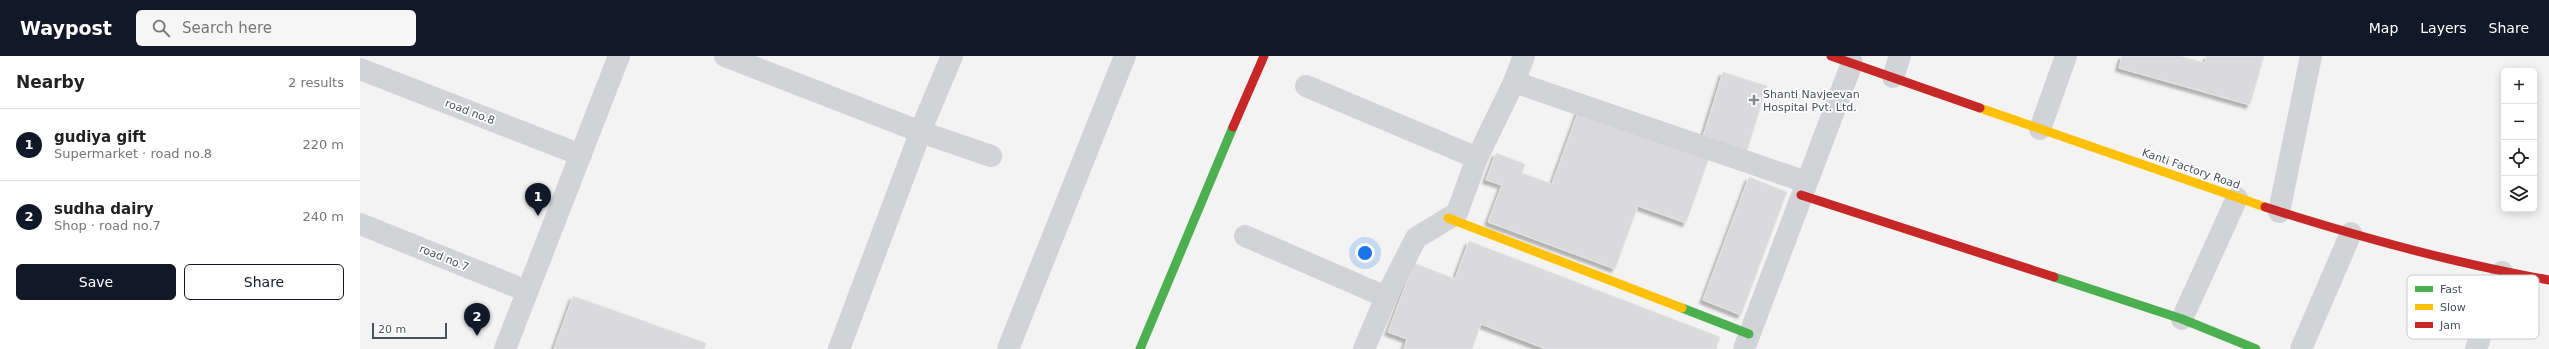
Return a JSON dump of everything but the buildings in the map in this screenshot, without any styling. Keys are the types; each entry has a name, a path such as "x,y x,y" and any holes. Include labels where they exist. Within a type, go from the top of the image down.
{"street":[{"path":"505,349 619,56"},
{"path":"725,56 921,132 991,156"},
{"path":"839,349 921,132 952,56"},
{"path":"1008,349 1125,56"},
{"path":"1140,349 1201,200 1264,56"},
{"path":"1364,349 1386,297 1416,238 1457,213 1477,158 1514,82 1524,56"},
{"name":"Kanti Factory Road","path":"1831,56 2279,212 2397,247 2520,275"},
{"path":"1892,77 1900,56"},
{"path":"2040,129 2066,56"},
{"path":"2279,212 2311,56"},
{"path":"1448,218 1745,345 1852,63"},
{"name":"road no.8","path":"360,69 581,155"},
{"path":"1514,82 1804,189 2182,319 2256,349"},
{"path":"1306,86 1477,158"},
{"path":"2182,319 2237,198"},
{"name":"road no.7","path":"360,224 528,291"},
{"path":"2301,349 2351,233"},
{"path":"1245,236 1386,297"},
{"name":"Kanti Factory Road","path":"2539,278 2549,280"},
{"path":"2476,349 2479,339"}],"traffic: fast":[{"path":"1140,349 1233,127"},
{"path":"2054,277 2182,319 2256,349"},
{"path":"1682,308 1749,334"}],"traffic: slow":[{"path":"1980,108 2265,207"},
{"path":"1448,218 1682,308"}],"traffic: jam":[{"path":"1233,127 1264,56"},
{"path":"1831,56 1980,108"},
{"path":"1801,195 2054,277"},
{"path":"2265,207 2335,229 2406,248 2477,266 2523,275"},
{"path":"2539,278 2549,280"}],"place":[{"name":"Shanti Navjeevan Hospital Pvt. Ltd.","path":"1754,100"},
{"name":"gudiya gift","path":"538,216"},
{"name":"sudha dairy","path":"477,336"}]}
